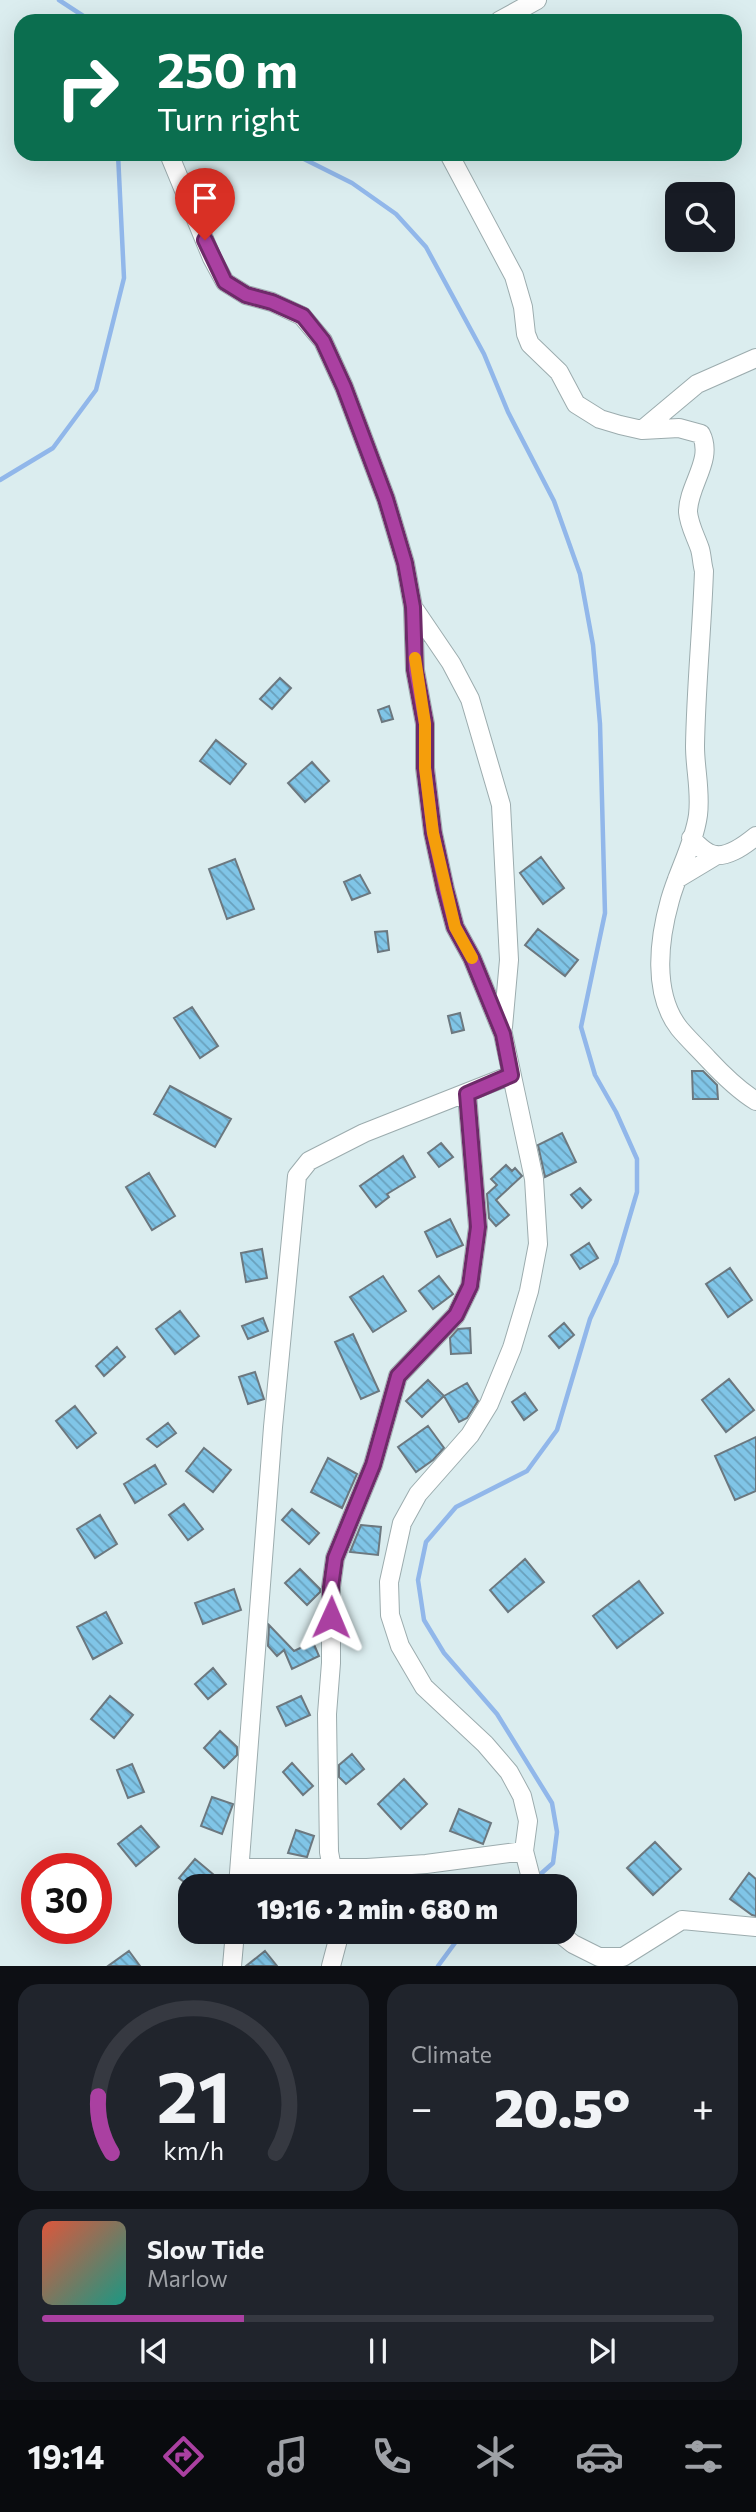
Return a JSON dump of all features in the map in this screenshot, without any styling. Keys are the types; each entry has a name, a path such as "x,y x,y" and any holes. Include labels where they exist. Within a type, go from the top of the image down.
{"street":[{"path":"512,14 537,0"},
{"path":"172,161 212,258 225,282 246,295 272,302 303,316 323,341 344,387 386,499 405,563 413,607 415,670 425,724 425,768 433,833 455,927 472,958 503,1034 534,1179 538,1244 529,1291 512,1348 489,1404 470,1435 418,1494 402,1522 389,1582 390,1615 400,1646 424,1687 485,1744 509,1772 522,1796 528,1821 524,1851 530,1874"},
{"path":"453,161 514,276 530,344 559,372 576,404 600,419 642,430 690,430 701,434 705,442 704,462 696,480 688,513 704,570 695,743 700,794 698,817 663,925 661,982 667,1007 678,1027 716,1067 756,1101"},
{"path":"642,430 697,384 756,358"},
{"path":"413,607 451,663 470,699 501,804 509,960 503,1034"},
{"path":"677,879 717,855 737,850 756,836"},
{"path":"691,838 710,854 717,855"},
{"path":"239,1874 273,1427 297,1176 309,1161 364,1133 511,1075"},
{"path":"336,1874 329,1852 327,1714 331,1663 331,1587 335,1558 373,1465 398,1376 456,1315 470,1286 478,1227 467,1094"},
{"path":"240,1868 426,1864 524,1851"},
{"path":"573,1944 599,1957 625,1961 674,1923 682,1920 756,1927"},
{"path":"232,1966 234,1944"},
{"path":"331,1966 337,1944"}],"building":[{"path":"280,678 291,688 272,709 260,699"},
{"path":"389,706 393,719 382,722 378,710"},
{"path":"216,740 246,764 230,784 200,761"},
{"path":"312,762 329,781 305,802 288,783"},
{"path":"541,857 564,888 543,904 520,873"},
{"path":"235,859 254,909 227,919 209,869"},
{"path":"360,875 370,893 352,900 344,882"},
{"path":"538,929 578,960 565,976 525,945"},
{"path":"387,931 389,950 378,952 375,932"},
{"path":"192,1007 218,1046 200,1058 174,1018"},
{"path":"460,1013 464,1030 452,1033 448,1016"},
{"path":"692,1071 703,1071 717,1085 718,1099 693,1099"},
{"path":"170,1086 231,1119 215,1147 154,1114"},
{"path":"562,1133 576,1162 545,1177 538,1145"},
{"path":"441,1143 453,1157 439,1167 428,1153"},
{"path":"403,1156 415,1177 387,1194 389,1197 376,1207 360,1186"},
{"path":"506,1165 512,1171 515,1168 522,1176 496,1200 509,1215 496,1226 489,1218 487,1194 497,1185 491,1179"},
{"path":"149,1173 175,1216 152,1230 126,1187"},
{"path":"580,1188 591,1200 582,1208 571,1195"},
{"path":"450,1219 463,1245 437,1257 425,1232"},
{"path":"589,1243 598,1258 580,1269 571,1255"},
{"path":"262,1249 267,1278 246,1282 241,1253"},
{"path":"730,1268 752,1300 728,1317 706,1284"},
{"path":"383,1276 406,1311 373,1332 350,1297"},
{"path":"439,1276 453,1294 433,1309 419,1291"},
{"path":"180,1311 199,1336 175,1354 156,1329"},
{"path":"263,1318 268,1331 248,1339 242,1326"},
{"path":"564,1323 574,1335 559,1348 549,1336"},
{"path":"470,1328 471,1353 451,1354 450,1338 458,1329"},
{"path":"353,1334 379,1391 361,1399 335,1342"},
{"path":"117,1347 125,1357 104,1376 96,1366"},
{"path":"255,1372 264,1399 248,1404 239,1377"},
{"path":"729,1379 754,1410 726,1432 702,1400"},
{"path":"428,1380 444,1396 422,1417 406,1401"},
{"path":"467,1383 478,1401 467,1418 459,1422 444,1396"},
{"path":"525,1393 537,1410 524,1420 512,1402"},
{"path":"75,1406 96,1433 77,1448 56,1421"},
{"path":"168,1423 176,1433 157,1447 147,1439"},
{"path":"428,1426 444,1448 416,1472 398,1447"},
{"path":"756,1437 756,1491 735,1500 715,1456"},
{"path":"204,1448 231,1470 213,1492 186,1471"},
{"path":"328,1458 357,1474 342,1508 311,1492"},
{"path":"155,1465 166,1484 135,1503 124,1484"},
{"path":"184,1504 203,1529 188,1540 169,1515"},
{"path":"292,1509 319,1533 309,1544 282,1520"},
{"path":"100,1515 117,1544 95,1558 77,1529"},
{"path":"361,1525 381,1527 378,1555 350,1552"},
{"path":"525,1559 544,1582 508,1612 490,1590"},
{"path":"300,1569 320,1589 307,1605 285,1583"},
{"path":"639,1581 663,1613 617,1648 593,1616"},
{"path":"234,1589 241,1610 203,1624 195,1603"},
{"path":"106,1612 122,1643 93,1659 77,1627"},
{"path":"269,1625 294,1651 313,1642 319,1656 292,1669 284,1650 277,1656 268,1646"},
{"path":"213,1668 226,1684 208,1699 195,1684"},
{"path":"110,1696 133,1715 114,1738 91,1719"},
{"path":"301,1696 310,1715 286,1726 277,1707"},
{"path":"220,1731 237,1747 237,1755 224,1768 204,1748"},
{"path":"352,1754 364,1769 346,1784 339,1777 339,1765"},
{"path":"292,1763 313,1786 303,1795 283,1772"},
{"path":"132,1764 144,1792 128,1798 117,1770"},
{"path":"404,1779 427,1804 401,1829 378,1804"},
{"path":"212,1797 233,1804 222,1834 201,1826"},
{"path":"459,1809 491,1823 483,1844 450,1831"},
{"path":"141,1826 159,1847 136,1866 118,1844"},
{"path":"296,1830 314,1836 307,1857 288,1853"},
{"path":"655,1842 681,1869 653,1895 627,1868"},
{"path":"195,1859 213,1874 182,1874"},
{"path":"749,1873 756,1879 756,1916 730,1899"},
{"path":"129,1951 140,1966 108,1966"},
{"path":"265,1951 277,1966 246,1966"}],"waterway":[{"path":"59,0 80,14"},
{"path":"0,480 53,448 96,390 124,278 118,161"},
{"path":"308,161 352,183 396,214 426,247 484,354 508,412 554,501 580,574 593,645 600,724 605,913 581,1027 595,1075 616,1112 637,1159 637,1192 616,1263 590,1319 557,1430 527,1471 456,1507 426,1542 418,1580 424,1620 444,1653 497,1714 552,1803 557,1832 553,1863 541,1874"},
{"path":"438,1966 454,1944"}],"slow traffic":[{"path":"415,658 425,724 425,768 433,833 455,927 472,958"}],"route":[{"path":"205,240 225,282 246,295 272,302 303,316 323,341 344,387 386,499 405,563 413,607 415,670 425,724 425,768 433,833 445,889 455,927 472,958 503,1034 511,1075 467,1094 478,1227 470,1286 456,1315 398,1376 373,1465 335,1558 331,1617"}]}
